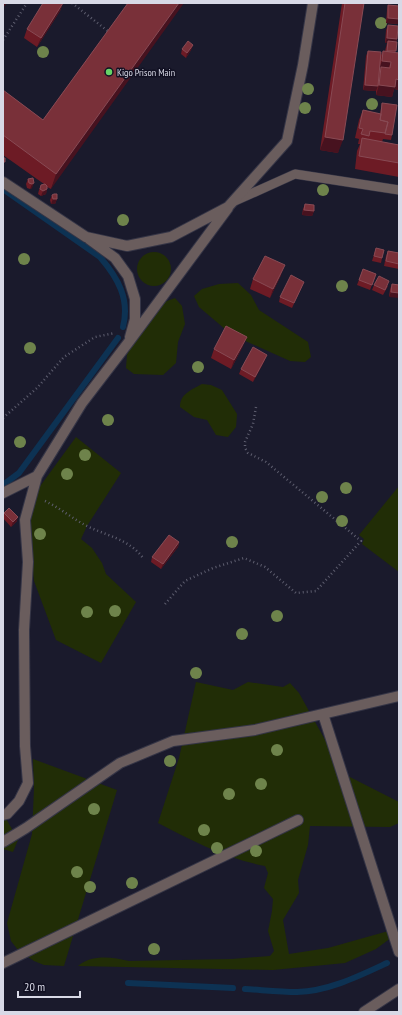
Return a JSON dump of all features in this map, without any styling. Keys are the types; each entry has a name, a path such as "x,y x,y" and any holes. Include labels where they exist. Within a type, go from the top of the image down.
{"street":[{"path":"86,237 127,246 171,237 228,207 288,141 303,65 313,3"},
{"path":"3,182 115,258 128,276 135,299 135,319 128,343"},
{"path":"3,815 7,814 19,801 28,783 25,746 24,630 28,562 26,520 37,476 82,403 233,201"},
{"path":"3,493 37,476"},
{"path":"3,842 26,828 120,763 173,741 256,730 399,696"},
{"path":"323,714 399,952"},
{"path":"3,963 298,820"},
{"path":"364,1012 399,989"}],"lane":[{"path":"233,201 295,174 399,190"}],"path":[{"path":"3,40 28,3"},
{"path":"72,3 111,33"},
{"path":"3,418 37,388 64,357 95,337 132,330"},
{"path":"165,604 185,581 213,568 244,558 265,567 296,593 316,591 361,541 266,462 248,453 245,448 245,442 253,424 256,407"},
{"path":"32,494 54,505 87,526 114,536 137,549 143,558"}],"green space":[{"path":"151,252 157,252 166,257 170,263 170,275 166,281 157,286 151,286 142,281 137,272 137,266 142,257"},
{"path":"238,283 251,295 259,310 308,342 311,357 305,362 290,361 232,335 199,307 194,296 202,289 219,284"},
{"path":"175,298 182,306 185,324 178,342 176,363 163,375 134,374 126,368 127,355 142,317 151,307"},
{"path":"202,384 211,385 222,390 237,414 236,427 228,437 216,435 207,420 194,417 180,407 180,403 184,396 190,390"},
{"path":"76,437 121,473 87,526 81,539 92,548 102,563 106,574 136,602 101,663 56,640 34,581 28,516 38,489"},
{"path":"399,486 399,572 362,544 364,539 359,535"},
{"path":"196,682 233,690 248,682 283,687 290,683 299,693 344,774 399,802 399,823 390,827 310,826 308,845 298,880 299,893 283,920 289,954 328,948 399,928 399,932 376,949 345,963 273,970 78,966 84,962 96,958 116,958 129,961 232,959 270,956 274,951 268,931 273,899 264,888 268,873 265,866 223,854 158,823 179,758"},
{"path":"33,759 117,790 64,966 44,965 34,961 18,950 11,941 7,923 32,834 34,789"},
{"path":"3,813 18,840 13,852 3,849"}],"building":[{"path":"43,3 63,3 41,38 27,29"},
{"name":"Kigo Prison Main","path":"128,3 179,3 56,174 3,135 3,90 43,120"},
{"path":"345,3 364,3 343,140 325,137"},
{"path":"388,5 399,6 399,19 388,18"},
{"path":"388,25 398,26 397,39 387,38"},
{"path":"188,41 193,45 187,53 182,49"},
{"path":"388,41 397,42 396,51 387,51"},
{"path":"368,51 381,52 378,86 365,85"},
{"path":"383,51 399,53 399,80 396,79 395,87 379,85 381,67 390,68 391,62 382,61"},
{"path":"382,103 397,105 392,135 385,134 388,122 380,120"},
{"path":"363,110 381,114 380,120 388,122 385,133 370,131 369,136 361,134 363,129 359,128"},
{"path":"362,138 399,145 399,163 359,156"},
{"path":"33,178 34,183 29,183 28,179"},
{"path":"45,184 47,189 43,191 40,189 41,185"},
{"path":"57,194 57,199 53,199 52,195"},
{"path":"305,204 314,205 314,211 304,210"},
{"path":"376,248 384,250 382,258 374,256"},
{"path":"388,251 399,253 399,264 386,261"},
{"path":"265,256 285,265 273,289 253,279"},
{"path":"363,269 376,274 372,285 359,280"},
{"path":"291,275 304,282 294,303 280,297"},
{"path":"379,276 389,281 385,290 374,285"},
{"path":"392,284 399,285 399,293 391,292"},
{"path":"226,326 247,337 234,360 214,349"},
{"path":"253,347 267,355 255,377 241,369"},
{"path":"9,508 18,517 13,522 4,513"},
{"path":"169,535 179,542 163,564 152,557"}],"waterway":[{"path":"3,189 100,257 117,281 124,298 125,317 123,327"},
{"path":"3,485 19,473 118,338"},
{"path":"245,989 297,992 321,989 344,982 387,963"},
{"path":"128,983 233,988"}],"place":[{"name":"Kigo Prison Main","path":"109,72"}]}
